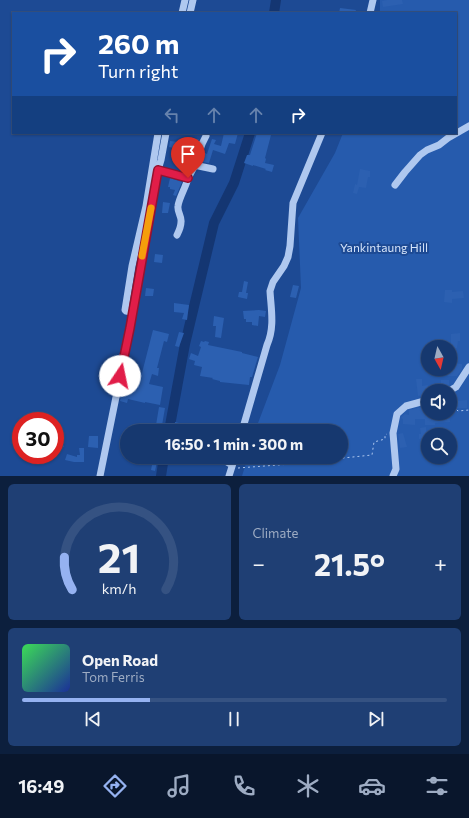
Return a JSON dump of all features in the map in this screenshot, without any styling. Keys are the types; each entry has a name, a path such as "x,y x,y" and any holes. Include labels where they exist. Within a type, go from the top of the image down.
{"street":[{"path":"182,12 185,0"},
{"path":"190,12 193,0"},
{"path":"370,12 373,0"},
{"path":"457,133 469,126"},
{"path":"100,476 157,160 158,134"},
{"path":"149,206 158,170 157,160 166,134"},
{"path":"244,424 271,335 271,285 275,277 284,266 288,257 293,203 322,134"},
{"path":"395,186 420,155 439,145 455,134"},
{"path":"177,235 181,223 177,208 206,136"},
{"path":"194,164 213,169"},
{"path":"158,170 188,178"},
{"path":"457,385 469,367"},
{"path":"393,476 396,469 393,433 397,414 406,406 421,402"}],"path":[{"path":"457,410 469,410"},
{"path":"231,470 372,455 374,442 384,439 385,435 393,433"}],"green space":[{"name":"Yankintaung Hill","path":"380,0 469,0 469,476 242,476 246,464 348,464 348,424 258,424 280,365 301,288 298,218 335,153 343,134 457,134 457,12 380,12"}],"building":[{"path":"402,0 403,4 383,7 382,1"},
{"path":"340,8 356,10 355,12 339,12"},
{"path":"224,134 238,134 235,144 229,143 225,154 213,150 209,163 202,162 205,153 207,154 212,139 216,140 214,144 221,146"},
{"path":"257,134 271,135 265,163 274,165 272,172 244,163 247,155 250,155"},
{"path":"188,138 199,139 194,153 185,152 184,160 178,159 179,149 169,147 170,141 178,142 178,144 186,147"},
{"path":"360,169 370,171 370,177 368,177 366,188 359,187 357,194 353,193 355,184 357,185"},
{"path":"170,178 182,182 176,196 173,195 175,190 168,187"},
{"path":"163,202 170,203 168,213 162,213"},
{"path":"155,254 163,255 162,263 154,262"},
{"path":"244,281 248,282 246,293 248,293 247,299 238,297 239,292 242,292"},
{"path":"293,285 299,286 296,298 290,297"},
{"path":"146,288 154,289 153,296 145,296"},
{"path":"445,290 452,290 452,292 463,291 464,298 452,299 452,303 444,302"},
{"path":"174,303 189,305 187,320 182,319 184,313 174,312"},
{"path":"243,311 266,311 265,317 259,316 258,326 252,325 252,322 246,322"},
{"path":"214,316 224,318 221,338 215,337 216,326 213,326"},
{"path":"153,330 169,334 167,342 164,341 157,368 159,368 158,376 152,374 149,384 163,387 160,405 128,399 127,403 120,401 121,396 124,397 126,388 135,391 137,380 126,378 127,374 138,376 139,372 142,373"},
{"path":"179,332 184,333 179,347 175,346"},
{"path":"460,333 460,341 458,341 457,348 457,340 451,340 451,334"},
{"path":"201,341 209,342 208,345 258,357 252,377 250,377 249,385 220,382 212,379 213,378 200,376 202,367 194,365 195,361 189,359 191,353 198,356"},
{"path":"457,364 462,364 462,369 457,376"},
{"path":"416,379 422,379 421,396 418,396"},
{"path":"441,380 449,380 449,384 441,384"},
{"path":"467,400 467,408 457,408 457,401"},
{"path":"159,407 165,408 162,424 156,424"},
{"path":"421,407 421,419 415,419 415,425 403,424 403,419 401,418 405,414 409,415 409,410"},
{"path":"425,420 450,420 450,422 425,425"},
{"path":"403,433 407,447 400,448 398,434"},
{"path":"89,436 98,436 98,448 88,447"},
{"path":"79,448 84,448 84,462 65,460 67,454 77,457 77,455 80,455"},
{"path":"149,464 156,464 155,471 151,470 152,465"}],"waterway":[{"path":"274,12 276,0"},
{"path":"170,424 185,344 214,223 234,183 250,134"},
{"path":"161,476 163,464"}],"slow traffic":[{"path":"142,256 151,208"}],"route":[{"path":"120,376 158,170 188,178"}]}
